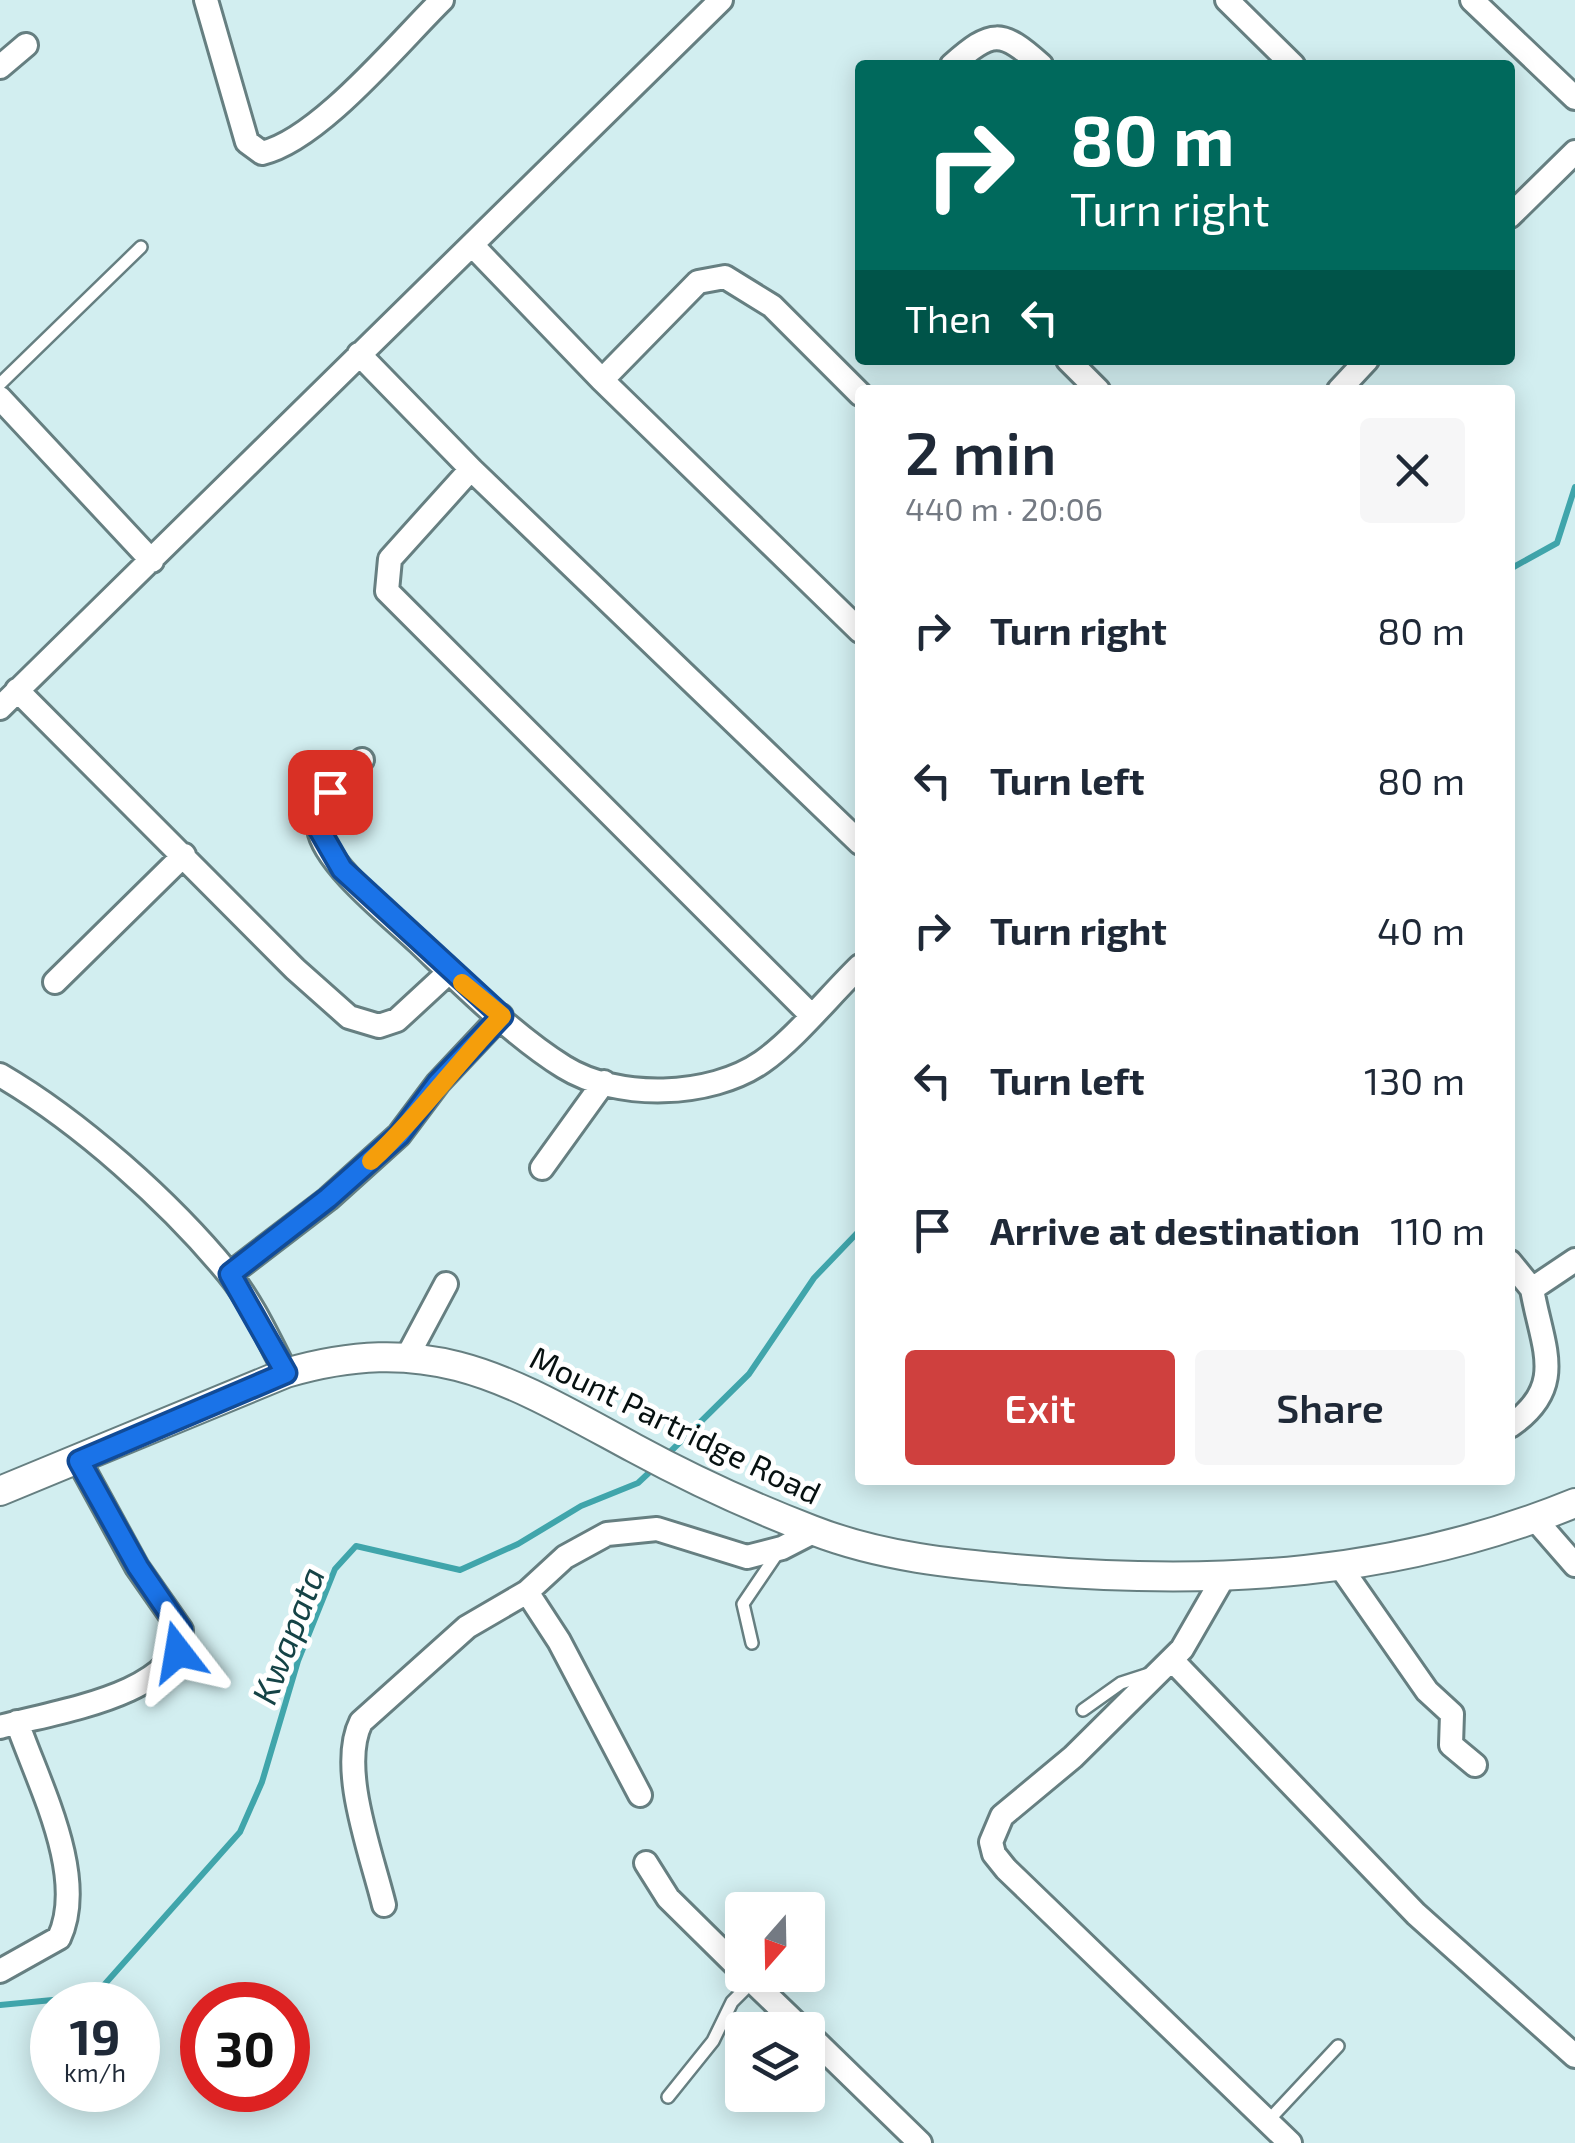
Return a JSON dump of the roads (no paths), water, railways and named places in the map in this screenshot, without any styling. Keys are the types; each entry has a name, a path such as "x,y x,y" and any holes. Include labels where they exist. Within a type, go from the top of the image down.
{"street":[{"path":"206,0 247,142 262,152 296,139 328,113 442,0"},
{"path":"0,708 722,0"},
{"path":"1227,0 1289,60"},
{"path":"1472,0 1575,98"},
{"path":"959,60 991,36 1006,37 1035,60"},
{"path":"0,67 26,45"},
{"path":"1515,211 1575,152"},
{"path":"473,246 602,380 855,626"},
{"path":"602,380 698,282 726,277 772,306 855,389"},
{"path":"359,354 470,470 855,838"},
{"path":"1073,365 1093,385"},
{"path":"1342,385 1357,365"},
{"path":"0,398 152,561"},
{"path":"470,470 390,559 387,592 810,1014"},
{"path":"18,690 295,969 349,1017 379,1026 396,1020 449,972"},
{"path":"362,760 325,802 319,829 326,845 342,869 449,972 564,1068 604,1082 656,1090 737,1075 763,1062 855,971"},
{"path":"54,982 184,855"},
{"path":"230,1274 328,1198 399,1135 438,1083 502,1016"},
{"path":"0,1076 98,1148 167,1208 230,1274 286,1373"},
{"path":"542,1168 604,1082"},
{"path":"1532,1289 1575,1260"},
{"path":"1515,1268 1532,1289 1548,1372 1546,1389 1538,1404 1515,1422"},
{"path":"406,1357 446,1284"},
{"name":"Mount Partridge Road","path":"0,1491 286,1373 326,1362 406,1357 508,1380 696,1480 815,1531 891,1555 962,1565 1223,1578 1342,1569 1489,1534 1575,1503"},
{"path":"0,1971 59,1938 71,1898 66,1864 9,1724 147,1683 178,1652 181,1640 181,1630 138,1567 79,1461"},
{"path":"1534,1518 1575,1565"},
{"path":"384,1905 351,1764 355,1734 361,1722 467,1627 527,1592 565,1557 607,1534 657,1529 737,1556 782,1548 815,1531"},
{"path":"1342,1569 1426,1691 1452,1714 1451,1745 1475,1765"},
{"path":"1223,1578 1195,1634 1166,1666 1073,1757 1002,1816 992,1832 994,1854 1290,2143"},
{"path":"527,1592 568,1658 640,1794"},
{"path":"1166,1666 1416,1914 1575,2056"},
{"path":"646,1862 668,1898 725,1954"},
{"path":"764,1992 784,2012"},
{"path":"825,2051 920,2143"}],"lane":[{"path":"0,384 142,246"},
{"path":"752,1643 744,1604 782,1548"},
{"path":"1084,1710 1120,1684 1166,1666"},
{"path":"668,2097 713,2041 738,1992"},
{"path":"1268,2122 1338,2046"}],"waterway":[{"name":"Kwapata","path":"1515,566 1557,543 1575,487"},
{"name":"Kwapata","path":"666,1456 749,1374 814,1278 855,1235"},
{"name":"Kwapata","path":"0,2005 63,1999 104,1985 240,1832 262,1782 298,1661 335,1569 356,1546 460,1570 518,1544 581,1506 638,1483 654,1468"}]}
